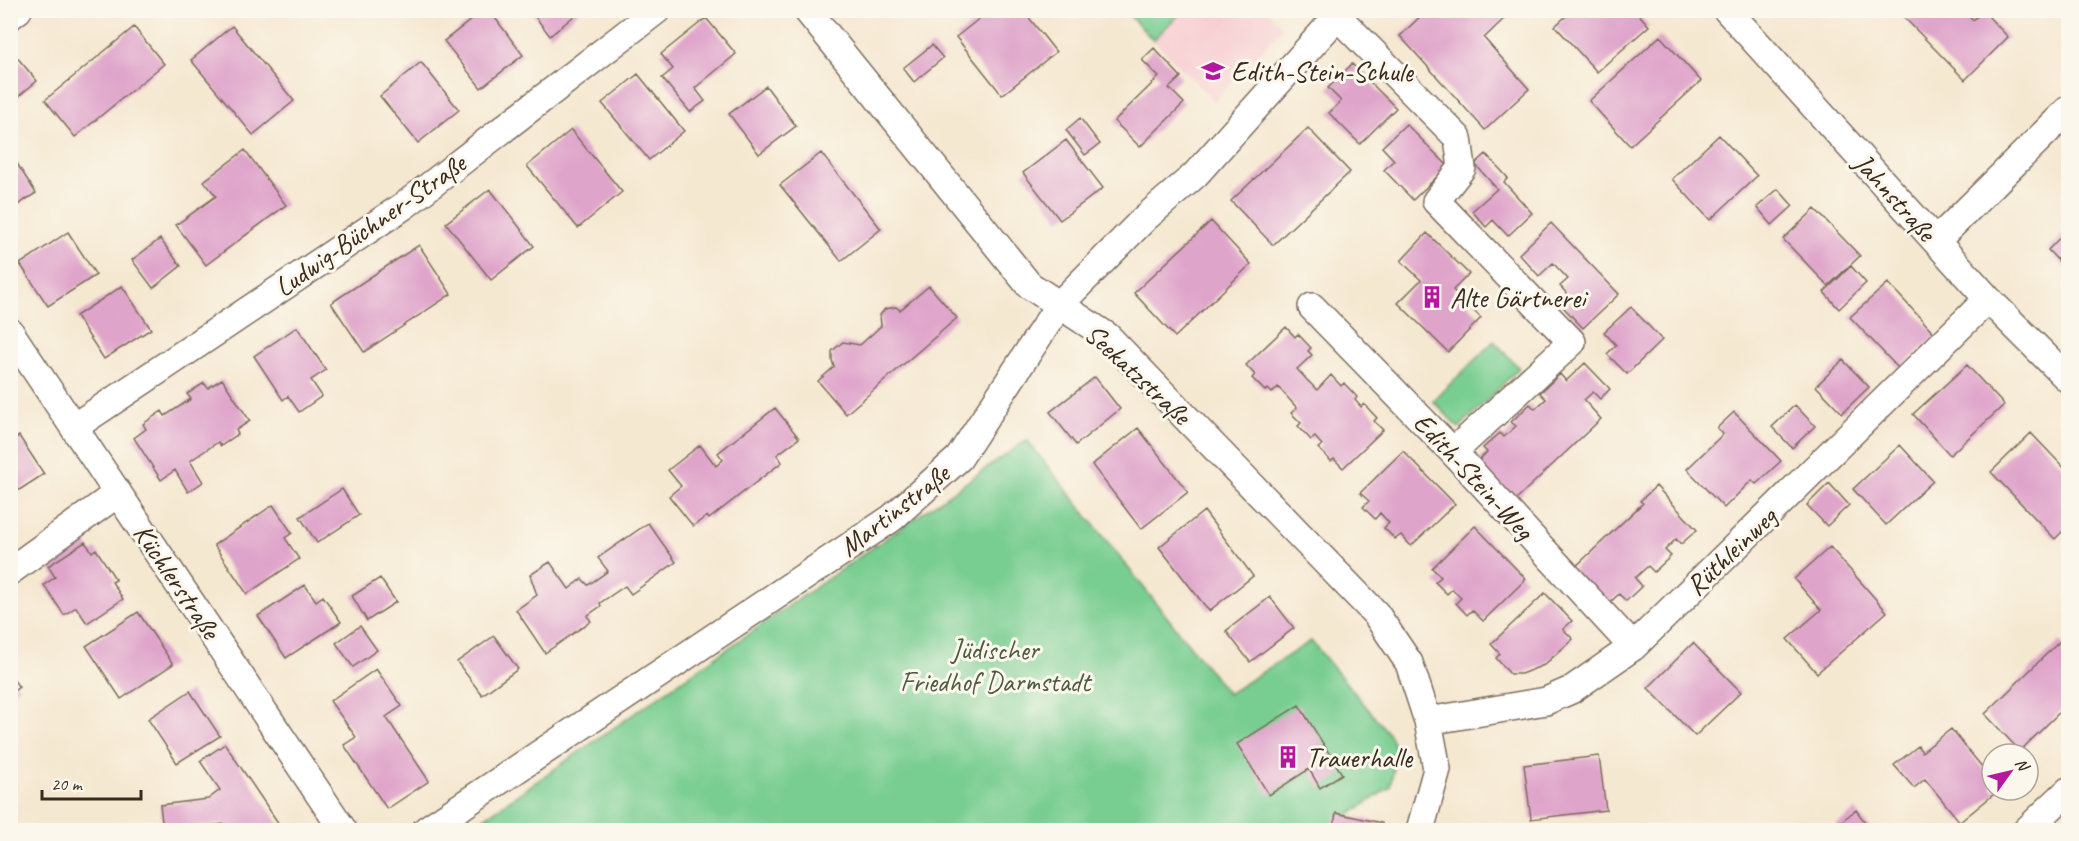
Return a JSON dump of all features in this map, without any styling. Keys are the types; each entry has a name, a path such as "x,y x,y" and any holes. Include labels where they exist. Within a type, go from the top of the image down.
{"street":[{"path":"10,16 18,10"},
{"name":"Ludwig-Büchner-Straße","path":"74,427 405,205 657,10"},
{"name":"Seekatzstraße","path":"807,10 1029,285 1107,336 1376,614 1409,663 1428,721 1437,769 1419,831"},
{"name":"Jahnstraße","path":"1726,10 1988,299 2068,379"},
{"path":"1340,14 1458,138 1461,168 1436,201 1572,342 1453,452"},
{"name":"Martinstraße","path":"426,831 892,518 959,458 1059,305 1145,218 1195,175 1340,14"},
{"path":"1936,241 2068,110"},
{"name":"Rüthleinweg","path":"1428,721 1546,701 1572,690 1633,647 1988,299"},
{"name":"Edith-Stein-Weg","path":"1312,307 1453,452 1633,647"},
{"name":"Küchlerstraße","path":"10,332 343,831"},
{"path":"10,571 118,493"},
{"path":"2027,831 2068,791"}],"shaded area":[{"name":"Edith-Stein-Schule","path":"1125,11 1267,11 1283,27 1214,101"}],"green space":[{"path":"1125,11 1183,11 1153,40"},
{"path":"1494,341 1519,368 1459,428 1433,401"},
{"name":"Jüdischer Friedhof Darmstadt","path":"1027,440 1228,694 1311,641 1389,734 1397,753 1390,787 1327,830 467,830"}],"building":[{"path":"484,10 489,10 523,55 481,88 444,41"},
{"path":"530,10 581,10 550,36"},
{"path":"990,10 1023,10 1056,52 1002,95 956,37"},
{"path":"1427,10 1506,10 1509,14 1484,38 1529,89 1485,130 1400,36"},
{"path":"1573,10 1635,10 1649,26 1597,72 1555,26"},
{"path":"1897,10 1964,10 1973,20 1983,11 2008,37 1965,80"},
{"path":"706,18 736,54 695,88 705,101 690,112 662,78 673,69 661,54"},
{"path":"232,26 294,101 253,135 191,60"},
{"path":"134,27 164,64 75,137 45,100"},
{"path":"1660,36 1701,81 1630,146 1589,101"},
{"path":"932,45 943,58 914,82 903,68"},
{"path":"1154,48 1181,77 1169,88 1184,103 1140,147 1114,121 1159,77 1142,60"},
{"path":"10,49 37,81 14,100 10,97"},
{"path":"421,62 459,110 418,143 380,96"},
{"path":"1352,64 1396,108 1360,144 1329,113 1341,101 1328,88"},
{"path":"638,74 684,131 649,160 602,103"},
{"path":"766,86 796,126 759,154 729,114"},
{"path":"1080,118 1100,144 1085,155 1066,130"},
{"path":"1406,124 1448,166 1413,200 1384,170 1394,160 1382,147"},
{"path":"1308,128 1350,172 1273,245 1231,201"},
{"path":"571,130 622,192 578,228 527,166"},
{"path":"1719,135 1757,176 1710,220 1672,179"},
{"path":"1066,140 1103,188 1060,220 1023,173"},
{"path":"245,150 286,205 206,265 176,225 216,196 204,181"},
{"path":"821,153 881,229 841,261 780,185"},
{"path":"1486,154 1508,178 1504,182 1532,213 1508,236 1493,220 1486,227 1472,211 1497,189 1475,164"},
{"path":"14,159 36,193 10,210 10,162"},
{"path":"490,189 534,246 491,280 446,223"},
{"path":"1778,189 1793,206 1772,225 1757,207"},
{"path":"1815,209 1860,256 1828,286 1783,239"},
{"path":"1211,221 1251,264 1175,337 1134,293"},
{"path":"1551,223 1619,294 1583,328 1564,308 1572,299 1560,286 1568,279 1553,263 1539,276 1519,254"},
{"path":"2068,229 2068,271 2048,250"},
{"path":"68,232 96,275 48,306 20,264"},
{"name":"Alte Gärtnerei","path":"1427,233 1469,274 1453,290 1481,318 1448,352 1398,303 1421,280 1401,261"},
{"path":"160,239 181,266 153,288 132,260"},
{"path":"419,245 451,294 364,352 331,303"},
{"path":"1851,266 1866,283 1839,309 1824,292"},
{"path":"1888,283 1936,335 1899,369 1850,317"},
{"path":"122,286 151,329 104,359 76,316"},
{"path":"929,286 957,318 846,414 818,381 834,367 832,351 843,342 860,345 881,326 880,315 885,309 896,307 900,310"},
{"path":"1631,307 1662,340 1627,374 1607,354 1616,345 1604,332"},
{"path":"297,327 326,370 311,380 322,396 299,412 288,396 283,400 254,356"},
{"path":"1286,327 1295,337 1298,334 1311,348 1308,351 1312,355 1297,369 1307,380 1317,390 1331,375 1341,386 1344,383 1357,397 1355,400 1361,407 1364,404 1377,418 1374,421 1383,430 1343,468 1334,459 1331,461 1318,448 1322,445 1315,437 1311,440 1298,426 1301,423 1291,413 1297,408 1278,387 1272,393 1268,389 1265,391 1252,378 1255,375 1246,365"},
{"path":"1843,360 1869,387 1842,413 1816,386"},
{"path":"1585,363 1610,389 1600,399 1593,392 1584,400 1601,419 1512,503 1475,464 1487,452 1483,448 1500,433 1504,437 1516,426 1511,422 1530,404 1535,409 1546,399 1540,393 1560,374 1566,381"},
{"path":"1967,365 2004,405 1950,455 1913,414"},
{"path":"1095,377 1120,409 1076,445 1050,412"},
{"path":"222,379 250,421 236,430 238,434 221,446 218,442 190,461 203,482 188,492 175,470 161,480 134,438 146,429 143,424 162,411 165,416 191,399 187,394 204,383 208,388"},
{"path":"1795,405 1815,426 1792,448 1772,427"},
{"path":"775,408 799,438 777,455 782,462 709,519 707,516 693,526 669,496 681,486 668,470 700,445 716,466 723,460 718,453"},
{"path":"1734,412 1781,461 1756,484 1752,480 1724,508 1687,469 1723,434 1717,428"},
{"path":"1138,428 1188,492 1141,529 1092,465"},
{"path":"2031,433 2068,472 2068,526 2055,539 1991,472"},
{"path":"19,436 44,474 10,496 10,441"},
{"path":"1900,445 1933,481 1886,525 1853,489"},
{"path":"1403,451 1455,504 1411,546 1401,535 1395,539 1384,528 1389,523 1380,513 1375,519 1363,507 1369,501 1360,493"},
{"path":"1829,483 1849,505 1827,526 1807,505"},
{"path":"1656,486 1697,530 1681,544 1676,539 1665,550 1671,556 1654,572 1648,566 1635,578 1642,586 1626,601 1619,594 1605,607 1571,571 1643,503 1640,501"},
{"path":"342,489 359,515 317,543 300,517"},
{"path":"273,505 292,533 285,538 299,559 247,594 214,545"},
{"path":"1204,511 1253,576 1209,611 1159,547"},
{"path":"648,523 676,562 631,594 625,586 600,603 601,606 587,616 591,621 545,653 516,610 537,595 530,575 550,562 569,589 582,579 588,585 608,571 598,558"},
{"path":"1475,526 1526,579 1483,621 1472,610 1467,615 1456,603 1461,598 1452,589 1447,594 1435,582 1441,577 1432,568"},
{"path":"85,542 92,552 96,549 116,580 112,582 123,599 87,623 76,607 64,615 44,585 55,577 48,566"},
{"path":"1830,547 1887,612 1817,673 1787,639 1821,610 1794,579"},
{"path":"380,578 396,602 367,621 352,596"},
{"path":"305,585 316,601 323,596 341,622 286,658 258,616"},
{"path":"1545,593 1572,621 1563,629 1573,639 1544,665 1521,674 1510,674 1496,658 1500,654 1491,644"},
{"path":"1270,597 1294,628 1250,662 1226,631"},
{"path":"138,612 173,664 121,699 86,646"},
{"path":"360,626 377,650 353,667 336,643"},
{"path":"494,636 518,669 482,695 457,662"},
{"path":"2060,641 2068,650 2068,704 2029,742 2011,742 1985,714"},
{"path":"1693,643 1741,692 1695,736 1648,688"},
{"path":"376,669 402,706 386,717 429,781 387,809 344,745 356,737 330,701"},
{"path":"10,675 19,687 10,694"},
{"path":"190,691 220,736 177,763 148,719"},
{"name":"Trauerhalle","path":"1299,705 1342,774 1320,788 1309,769 1269,795 1237,744"},
{"path":"1951,729 1980,764 1980,802 1984,802 1960,822 1925,779 1914,788 1894,765 1918,746 1922,752"},
{"path":"225,744 283,830 229,830 225,824 163,830 160,805 208,799 220,790 200,761"},
{"path":"1599,756 1606,810 1531,819 1524,765"},
{"path":"1856,810 1871,830 1830,830"},
{"path":"1336,813 1382,823 1381,830 1333,830"}],"place":[{"name":"Edith-Stein-Schule","path":"1213,71"},
{"name":"Alte Gärtnerei","path":"1432,297"},
{"name":"Trauerhalle","path":"1288,757"}]}
